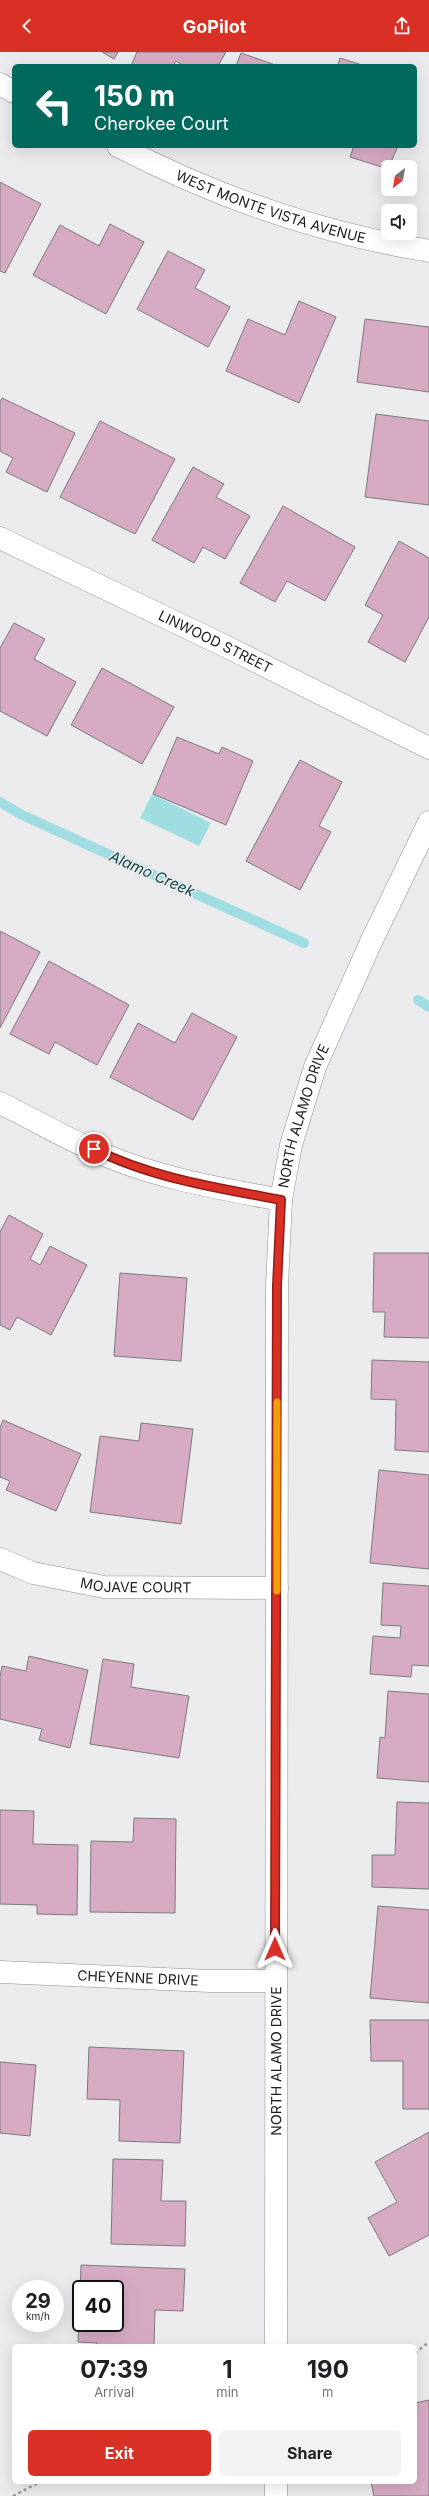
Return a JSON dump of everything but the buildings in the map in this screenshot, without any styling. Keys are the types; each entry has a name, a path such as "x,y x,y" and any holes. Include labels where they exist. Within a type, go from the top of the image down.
{"street":[{"path":"0,84 12,91"},
{"name":"WEST MONTE VISTA AVENUE","path":"122,148 232,199 291,219 378,242 429,251"},
{"name":"LINWOOD STREET","path":"0,538 223,645 429,748"},
{"name":"NORTH ALAMO DRIVE","path":"276,2344 275,1981 277,1286 281,1200 291,1145 315,1067 371,942 429,822"},
{"path":"0,1103 107,1156 160,1173 220,1189 281,1200"},
{"name":"MOJAVE COURT","path":"0,1559 33,1573 104,1587 277,1588"},
{"name":"CHEYENNE DRIVE","path":"0,1972 210,1981 275,1981"},
{"path":"276,2484 276,2496"}],"path":[{"path":"417,2351 429,2342"},
{"path":"13,2496 36,2484"}],"water":[{"path":"152,794 211,823 199,846 140,818"}],"waterway":[{"name":"Alamo Creek","path":"0,802 22,815 304,943"},
{"name":"Alamo Creek","path":"418,1000 429,1007"}],"slow traffic":[{"path":"277,1402 277,1591"}],"route":[{"path":"94,1149 107,1156 160,1173 220,1189 281,1200 277,1286 275,1949"}]}
